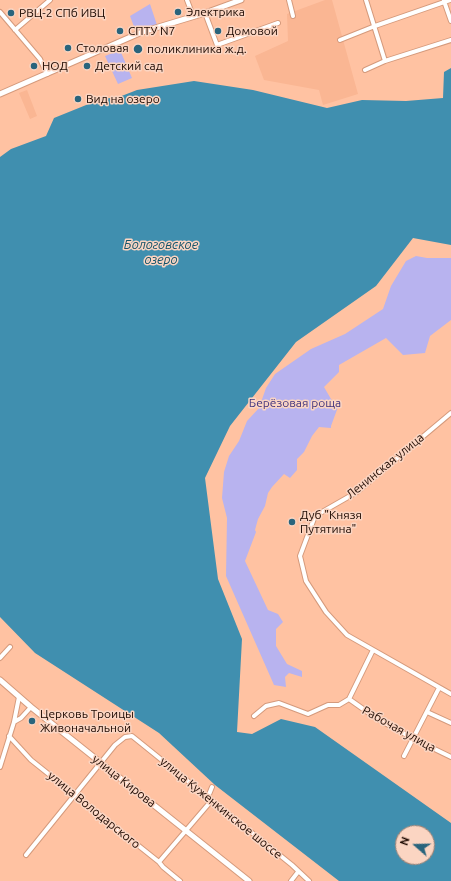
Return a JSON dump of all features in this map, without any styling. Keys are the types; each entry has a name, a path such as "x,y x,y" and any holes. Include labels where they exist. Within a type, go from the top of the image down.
{"main road":[{"path":"0,94 142,32 205,13 241,0"},
{"name":"улица Кирова","path":"0,680 31,707 249,881"}],"street":[{"path":"15,30 50,0"},
{"path":"187,0 193,16"},
{"path":"289,0 293,16"},
{"path":"366,0 386,61"},
{"path":"340,40 450,0"},
{"path":"444,1 451,21"},
{"path":"0,12 40,59 47,74"},
{"path":"205,13 217,45 278,23"},
{"path":"365,70 386,61 451,40"},
{"name":"Ленинская улица","path":"451,413 357,492 315,516 300,556 306,581 326,612 348,635 451,694"},
{"path":"0,658 10,647"},
{"path":"254,716 266,706 278,703 288,708 308,714 328,705 339,705 349,699 373,650"},
{"path":"404,756 440,688"},
{"path":"0,767 14,722 19,697"},
{"name":"Рабочая улица","path":"349,699 376,718 451,757"},
{"path":"14,722 21,718 31,707"},
{"path":"427,712 451,723"},
{"name":"улица Володарского","path":"9,736 31,760 159,862 163,868 180,881"},
{"name":"улица Куженкинское шоссе","path":"101,763 121,739 132,736 292,865 309,881"},
{"path":"26,856 101,763"},
{"path":"159,862 210,799 212,786"},
{"path":"291,881 298,872"}],"shaded area":[{"path":"325,0 332,0 358,94 323,105 319,90 264,80 255,56 288,41 287,14"},
{"path":"27,90 37,116 30,119 19,93"}],"green space":[{"path":"150,4 157,25 136,32 130,16"},
{"path":"120,50 132,78 118,84 105,56"},
{"name":"Берёзовая роща","path":"416,256 427,258 451,258 451,320 430,336 425,353 403,355 386,338 339,365 339,372 324,387 338,407 331,428 319,427 312,436 304,452 297,459 297,470 290,478 284,474 268,493 265,506 258,519 255,530 256,532 245,561 268,610 278,614 283,622 276,629 276,646 287,664 302,671 302,677 289,673 285,677 286,687 274,685 226,576 227,518 222,498 224,472 229,456 239,441 247,421 259,408 266,388 275,374 311,349 345,334 383,309 391,286 406,261"}],"water":[{"name":"Бологовское озеро","path":"451,68 451,245 413,238 376,286 296,342 230,426 205,478 218,579 242,639 237,732 252,734 281,719 315,727 451,823 451,881 339,881 215,785 159,733 35,653 0,617 0,157 11,149 46,136 54,118 101,99 119,97 137,90 194,81 253,90 327,108 362,100 406,101 443,98 444,72"}],"place":[{"name":"Электрика","path":"178,12"},
{"name":"РВЦ-2 СПб ИВЦ","path":"11,13"},
{"name":"СПТУ N7","path":"120,31"},
{"name":"Домовой","path":"218,31"},
{"name":"Столовая","path":"68,48"},
{"name":"поликлиника ж.д.","path":"138,49"},
{"name":"НОД","path":"34,66"},
{"name":"Детский сад","path":"87,66"},
{"name":"Вид на озеро","path":"78,99"},
{"name":"Дуб \"Князя Путятина\"","path":"292,522"},
{"name":"Церковь Троицы Живоначальной","path":"32,721"}]}
